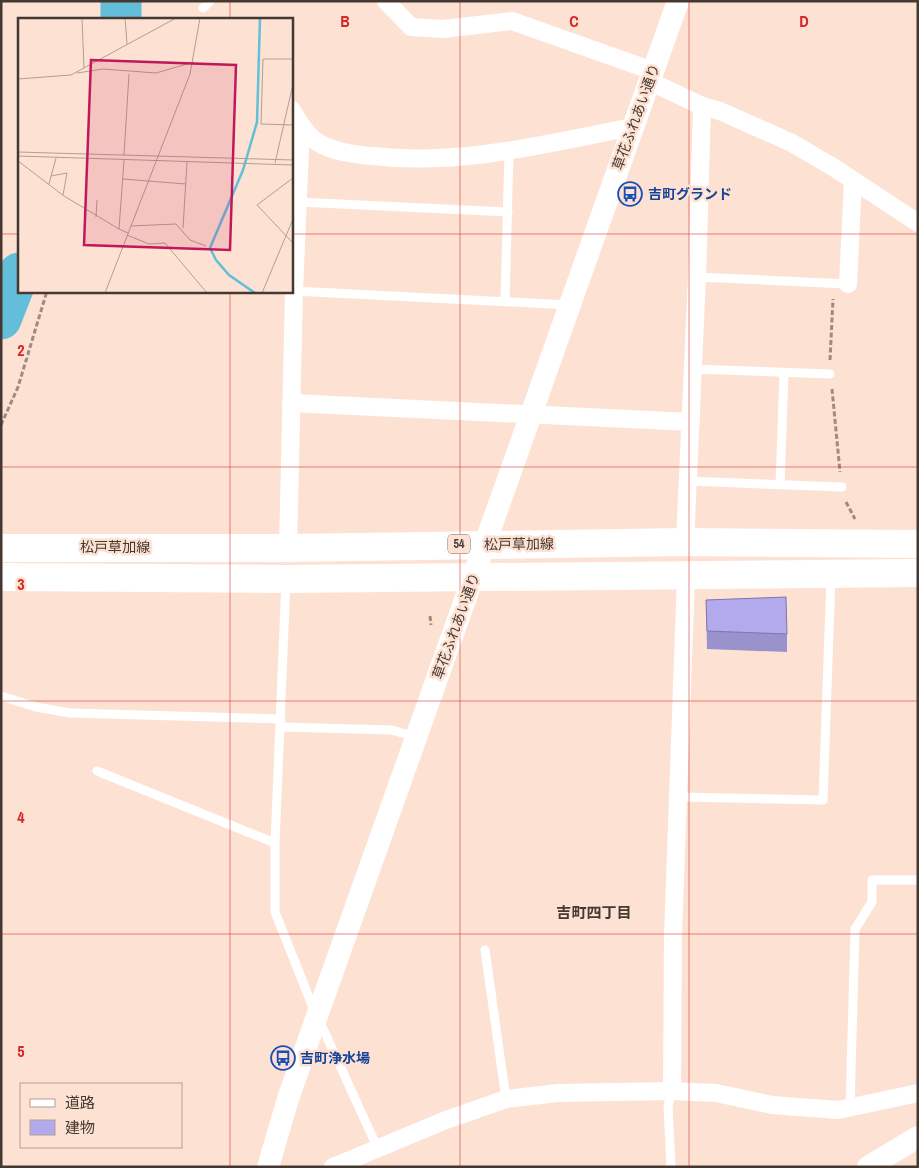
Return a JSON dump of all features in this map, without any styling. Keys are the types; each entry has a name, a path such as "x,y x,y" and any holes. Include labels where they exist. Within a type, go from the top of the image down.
{"main road":[{"name":"松戸草加線","path":"1,548 288,548 685,542 918,544"},
{"path":"1,577 286,579 918,573"}],"street":[{"path":"386,1 410,27 443,29 512,21 651,76 702,106 720,111 792,144 918,223"},
{"name":"草花ふれあい通り","path":"268,1167 288,1099 317,1016 678,1"},
{"path":"685,542 698,277 702,106"},
{"path":"292,111 301,126 317,142 345,153 403,159 509,152 632,128"},
{"path":"288,548 294,291 301,126"},
{"path":"841,283 853,181"},
{"path":"291,403 691,422"},
{"path":"672,1090 673,936 686,576"},
{"path":"333,1167 446,1120 506,1099 558,1093 672,1090 716,1093 772,1105 838,1110 918,1093"},
{"path":"868,1167 918,1137"}],"lane":[{"path":"505,301 509,152"},
{"path":"298,202 508,212"},
{"path":"698,277 841,283"},
{"path":"294,291 570,305"},
{"path":"693,369 830,374"},
{"path":"780,485 784,372"},
{"path":"688,481 842,487"},
{"path":"678,797 823,800 831,574"},
{"path":"286,579 275,843 275,912 317,1016 378,1149"},
{"path":"1,696 36,707 70,713 392,730 416,737"},
{"path":"96,771 275,843"},
{"path":"850,1108 855,929 872,902 872,880 918,880"},
{"path":"485,950 506,1099"},
{"path":"671,1167 668,1106 672,1090"}],"path":[{"path":"841,283 830,374 842,487 845,499 859,525"},
{"path":"1,425 18,387 47,292"}],"building":[{"path":"786,597 787,634 707,631 706,600"}],"waterway":[{"path":"121,1 121,18"},
{"path":"1,319 18,276"}],"place":[{"name":"吉町グランド","path":"630,194"},
{"name":"吉町浄水場","path":"283,1058"}],"district":[{"name":"吉町四丁目","path":"594,913"}]}
